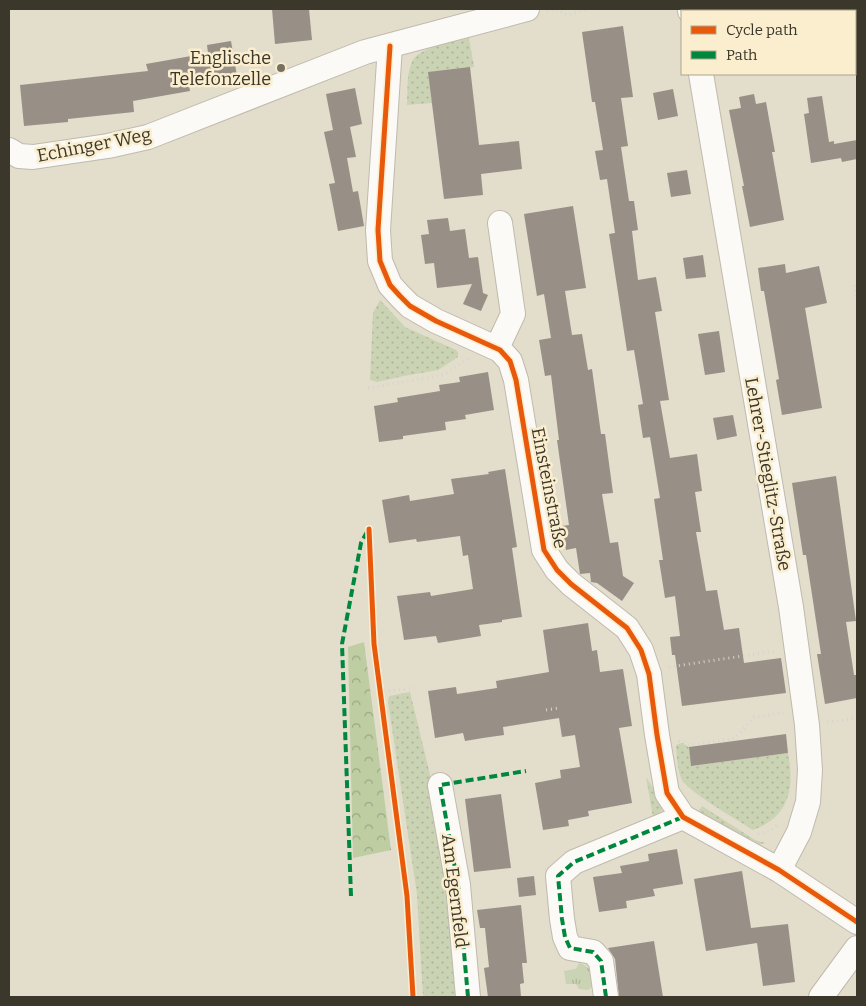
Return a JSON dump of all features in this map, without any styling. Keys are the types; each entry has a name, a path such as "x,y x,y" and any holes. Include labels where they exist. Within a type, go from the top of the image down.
{"street":[{"name":"Echinger Weg","path":"12,160 69,152 148,137 365,52 527,9"},
{"name":"Einsteinstraße","path":"390,46 378,230 380,261 390,285 410,306 436,321 497,348 510,361 516,380 544,550 557,570 571,584 627,628 641,650 649,674 668,793 683,817 779,870 857,922"},
{"name":"Lehrer-Stieglitz-Straße","path":"701,75 791,607 796,648 798,719 810,770 808,802 799,832 779,870"},
{"path":"497,348 513,314 500,223"},
{"name":"Am Egernfeld","path":"440,785 458,885 468,997"},
{"path":"606,997 601,961 593,952 570,948 565,937 558,876 574,862 683,817"},
{"path":"821,997 857,948"}],"path":[{"path":"855,285 857,302"},
{"path":"368,388 443,374 469,359"},
{"path":"661,669 796,648"},
{"path":"378,682 380,701"},
{"path":"379,692 414,688"},
{"path":"546,710 559,708"},
{"path":"659,744 682,741 692,745 735,738 754,717 798,719 857,718"},
{"path":"753,836 759,838"}],"green space":[{"path":"469,38 474,67 429,72 432,103 407,105 409,72 412,62 416,57 421,52 437,46"},
{"path":"380,300 405,327 456,350 458,357 438,370 377,382 370,380 373,313"},
{"path":"364,642 391,850 353,858 348,647"},
{"path":"410,692 441,820 460,997 423,997 417,894 388,702 389,696"},
{"path":"682,743 689,747 692,766 788,753 791,778 787,800 782,809 775,818 753,830 715,806 694,792 682,780 678,767 676,745"},
{"path":"646,777 666,808 653,817"},
{"path":"702,806 755,840 765,843 756,846 739,838 698,812"},
{"path":"579,963 586,966 591,974 593,986 588,990 579,989 576,984 566,984 564,971 576,969"}],"building":[{"path":"272,9 309,9 312,40 275,44"},
{"path":"623,26 633,97 621,98 628,146 621,147 629,201 634,201 638,230 632,231 638,280 656,277 662,311 655,312 669,400 660,401 670,458 697,454 702,491 695,492 701,532 696,532 706,591 717,590 724,630 739,628 744,663 781,658 786,693 682,706 675,655 672,655 670,637 680,636 675,596 665,598 659,560 663,560 654,499 660,498 650,437 643,438 638,405 643,404 634,350 627,351 609,234 615,233 607,179 600,180 595,151 603,150 595,102 592,102 582,32"},
{"path":"231,41 237,76 189,85 190,91 133,101 134,112 68,119 68,122 24,126 20,85 148,71 146,64 208,53 207,45"},
{"path":"470,67 479,145 519,141 522,169 481,174 483,195 444,199 428,72"},
{"path":"355,88 362,124 350,127 356,157 347,158 353,192 358,191 364,226 338,231 329,184 335,183 324,132 333,130 326,94"},
{"path":"673,89 678,116 658,120 653,93"},
{"path":"754,94 756,104 766,102 775,152 772,152 784,220 750,227 729,110 741,108 739,97"},
{"path":"822,96 829,142 834,141 834,144 857,140 857,159 842,162 841,158 811,163 804,114 809,113 807,98"},
{"path":"687,170 691,194 671,197 667,173"},
{"path":"573,206 586,288 565,291 572,335 582,334 588,370 592,369 601,434 605,434 613,493 602,494 610,543 618,542 623,576 634,583 622,601 597,583 591,582 590,573 580,574 576,548 566,550 562,526 569,525 557,440 559,440 551,375 545,376 539,340 551,338 544,294 537,296 524,214"},
{"path":"448,218 450,231 465,229 469,258 478,257 483,293 488,295 481,311 463,304 472,284 437,288 434,263 425,264 421,235 429,234 427,220"},
{"path":"703,255 706,277 686,279 683,258"},
{"path":"785,264 786,273 819,266 827,303 805,308 822,408 782,415 776,380 779,379 764,291 761,291 758,268"},
{"path":"719,331 725,372 705,375 698,334"},
{"path":"488,372 494,410 465,415 466,419 445,422 446,430 403,436 403,439 379,442 374,406 398,402 397,398 440,391 439,385 460,382 459,377"},
{"path":"733,415 737,436 717,440 713,418"},
{"path":"505,469 517,547 512,548 522,617 479,625 481,636 438,643 436,636 404,640 397,596 430,592 431,596 473,589 468,555 463,556 460,536 417,542 416,539 389,543 382,500 409,495 410,501 454,494 451,479 489,474 488,472"},
{"path":"836,476 856,621 846,622 854,675 857,675 857,698 825,704 817,654 821,654 806,555 803,555 792,483"},
{"path":"588,623 592,651 597,650 600,672 623,669 632,726 619,728 632,803 588,811 589,816 568,820 569,826 543,830 535,783 561,778 560,770 580,767 575,735 562,737 559,718 503,727 504,735 465,741 463,733 435,738 428,691 456,687 457,694 497,688 496,681 549,672 543,630"},
{"path":"786,734 788,753 691,766 689,747"},
{"path":"501,794 511,868 474,872 465,799"},
{"path":"677,849 683,884 653,889 655,896 626,901 627,908 599,912 593,877 622,873 620,866 649,861 648,854"},
{"path":"742,871 751,928 788,924 795,982 763,986 757,943 706,951 694,879"},
{"path":"534,876 536,895 519,897 517,878"},
{"path":"521,905 527,963 522,963 524,983 520,984 521,997 488,997 484,968 489,967 485,928 480,928 477,910"},
{"path":"654,941 663,997 619,997 615,959 608,948"}],"marked path":[{"path":"351,896 342,644 361,543 367,532"},
{"path":"468,997 458,885 440,785 526,771"},
{"path":"606,997 601,961 593,952 570,948 565,937 558,876 574,862 683,817"}],"cycle path":[{"path":"390,46 378,230 380,261 390,285 410,306 436,321 500,350 510,361 516,380 544,550 557,570 571,584 627,628 641,650 649,674 667,793 683,817 779,870 857,922"},
{"path":"369,529 374,644 407,896 413,997"}],"place":[{"name":"Englische Telefonzelle","path":"281,68"}]}
